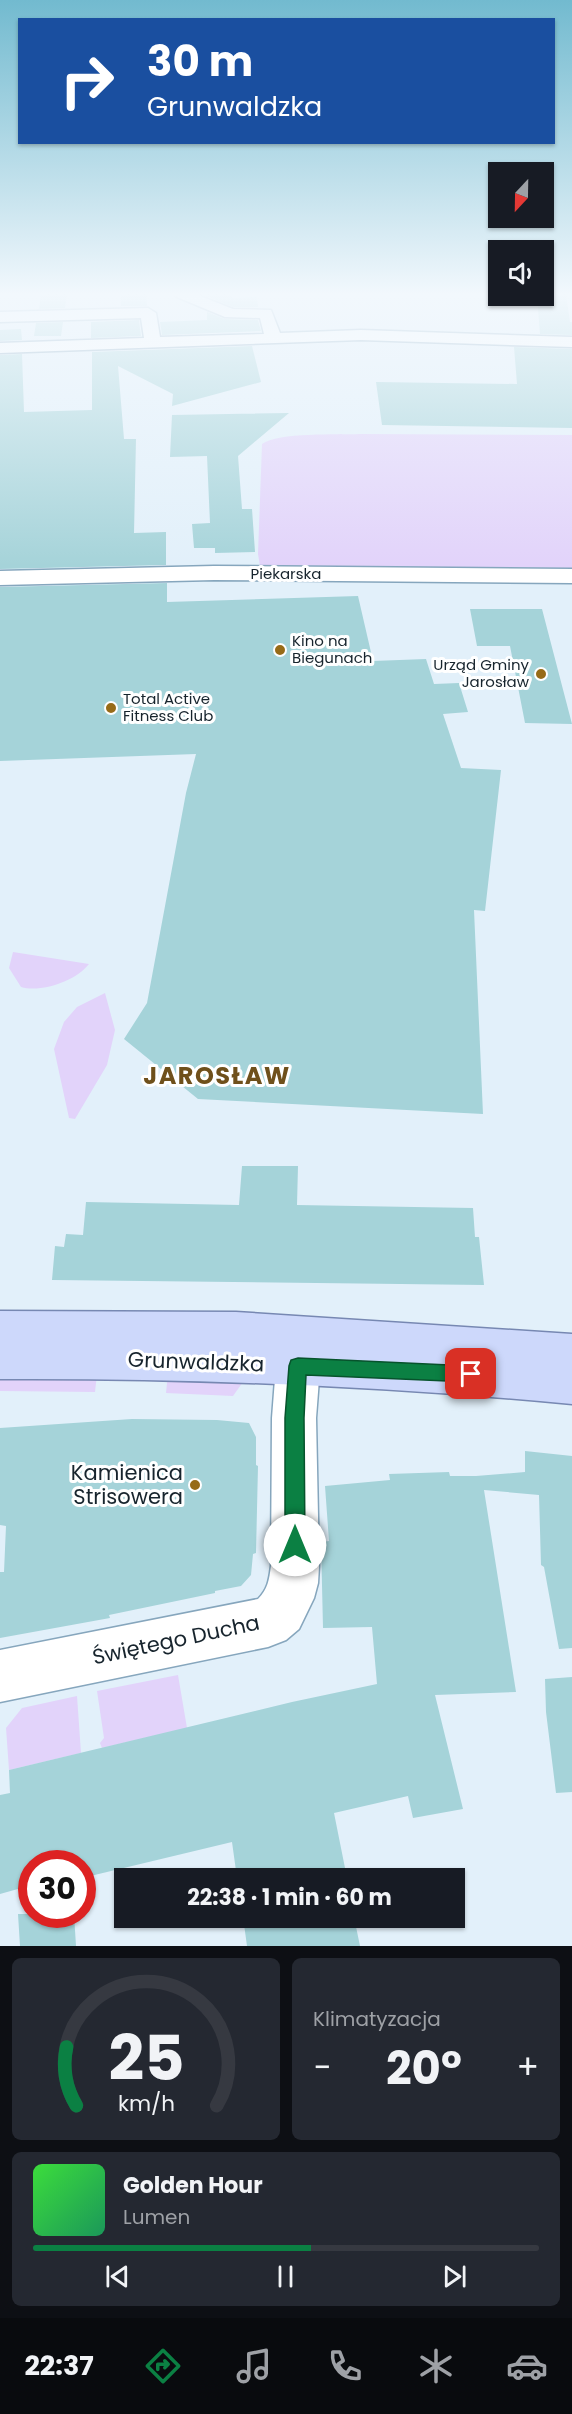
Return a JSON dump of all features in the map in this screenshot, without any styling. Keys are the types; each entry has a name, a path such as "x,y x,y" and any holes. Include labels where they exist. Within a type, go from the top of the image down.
{"main road":[{"name":"Grunwaldzka","path":"0,1330 236,1331 572,1353"},
{"name":"Grunwaldzka","path":"0,1360 118,1360 298,1366 471,1374 572,1384"}],"street":[{"name":"Piekarska","path":"0,578 214,573 572,576"},
{"name":"Świętego Ducha","path":"0,1676 268,1622 279,1616 286,1607 293,1588 295,1566 294,1418 298,1366"}],"shaded area":[{"path":"572,435 572,568 260,566 258,554 262,444 270,440 294,436"},
{"path":"13,952 89,964 76,976 58,984 38,988 21,987 9,968"},
{"path":"105,993 115,1030 107,1065 75,1119 69,1118 54,1049 64,1022 77,1007"},
{"path":"168,1373 243,1382 233,1396 166,1393"},
{"path":"97,1374 95,1392 0,1391 0,1376"},
{"path":"178,1675 187,1728 102,1748 100,1743 104,1738 97,1691"},
{"path":"77,1696 81,1753 9,1770 6,1728 22,1708"}],"building":[{"path":"0,385 23,385 24,412 92,410 92,385 120,385 124,439 136,439 134,533 166,532 166,565 0,569"},
{"path":"155,385 251,385 172,406 173,394"},
{"path":"376,385 572,385 572,428 382,425"},
{"path":"289,413 238,456 242,509 252,509 255,552 215,553 215,548 194,548 192,524 210,523 207,456 170,457 172,415"},
{"path":"167,583 167,602 358,596 373,661 426,659 434,684 459,683 468,712 443,714 461,768 501,770 485,911 474,910 483,1114 198,1099 124,1039 147,1003 186,793 196,754 0,761 0,587"},
{"path":"470,609 542,609 572,724 525,723 510,646 477,646"},
{"path":"242,1166 298,1166 297,1205 473,1208 475,1237 479,1237 484,1285 52,1280 55,1246 64,1247 66,1234 83,1235 86,1202 239,1205"},
{"path":"132,1419 217,1420 249,1423 256,1437 256,1465 258,1466 256,1553 253,1554 251,1575 241,1586 215,1591 215,1593 109,1615 110,1618 0,1638 0,1572 4,1572 6,1526 0,1525 0,1428"},
{"path":"525,1451 572,1456 572,1648 559,1649 544,1567 541,1565 539,1495 484,1490 516,1692 435,1695 463,1809 413,1818 408,1796 334,1813 345,1868 236,1868 232,1842 124,1868 114,1868 114,1870 96,1875 96,1850 18,1850 18,1889 0,1894 0,1795 10,1793 9,1770 292,1702 377,1684 372,1627 323,1628 321,1542 329,1541 325,1486 390,1480 389,1474 449,1472 450,1476 476,1476 525,1472"},
{"path":"572,1677 572,1792 556,1793 546,1712 545,1679"},
{"path":"19,1928 75,1928 76,1946 20,1946"},
{"path":"245,1928 356,1928 360,1946 247,1946"}],"place":[{"name":"Kino na Biegunach","path":"280,650"},
{"name":"Urząd Gminy Jarosław","path":"541,674"},
{"name":"Total Active Fitness Club","path":"111,708"},
{"name":"Kamienica Strisowera","path":"195,1485"}],"district":[{"name":"JAROSŁAW","path":"217,1076"}],"route":[{"path":"295,1545 294,1418 298,1366 471,1374"}]}
